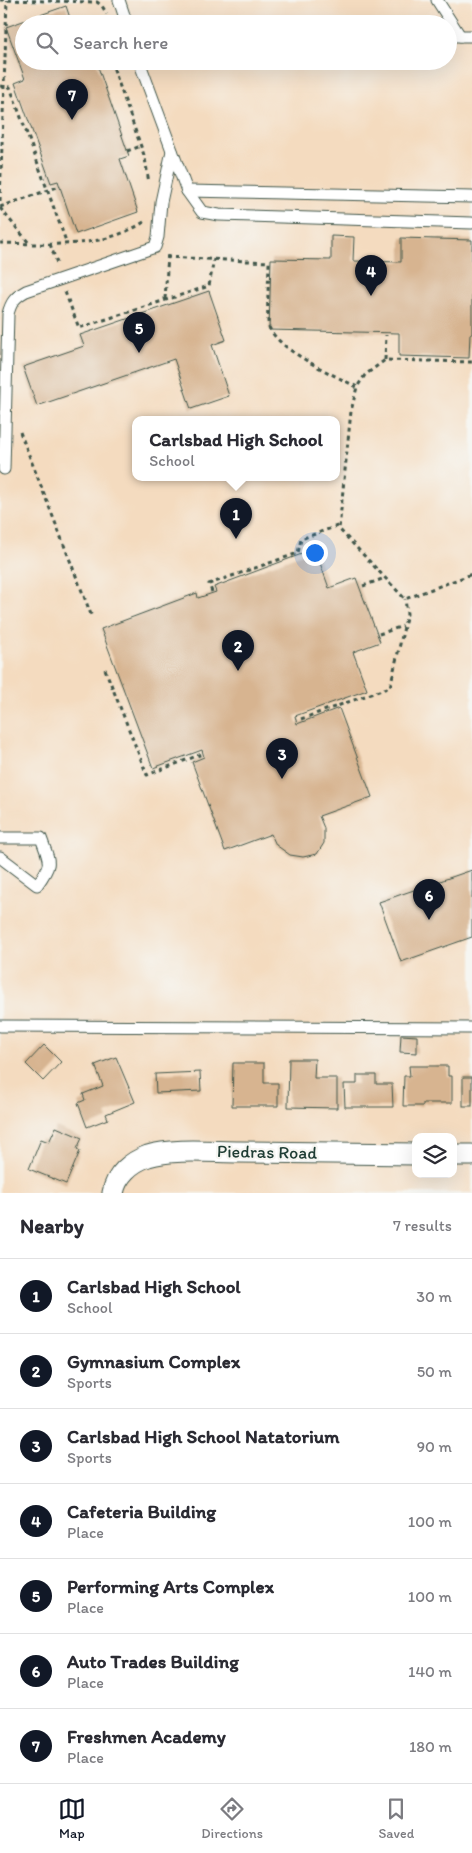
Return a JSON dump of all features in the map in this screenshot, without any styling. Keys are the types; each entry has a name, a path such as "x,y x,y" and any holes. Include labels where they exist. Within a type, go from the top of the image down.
{"street":[{"name":"Piedras Road","path":"113,1193 118,1179 124,1171 138,1161 149,1156 169,1153 412,1154"},
{"path":"457,1155 472,1155"}],"lane":[{"path":"119,0 124,15"},
{"path":"437,0 444,15"},
{"path":"457,36 472,36"},
{"path":"142,70 187,191 202,212 219,215 472,223"},
{"path":"4,470 8,314 11,303 16,296 26,291 64,284 155,247 158,237 161,202 172,151"},
{"path":"187,191 472,197"},
{"path":"0,838 41,838 50,863 48,870 37,885 0,857"},
{"path":"0,1026 472,1028"}],"path":[{"path":"0,0 97,2 102,6 106,15"},
{"path":"0,201 2,86 7,0"},
{"path":"114,70 141,146 148,173 149,189"},
{"path":"2,86 10,87 67,244"},
{"path":"127,151 141,146"},
{"path":"29,244 0,208 60,186"},
{"path":"0,244 92,243 129,232 149,219 149,233 169,240 165,299"},
{"path":"50,244 78,328 209,286 214,259"},
{"path":"160,259 168,256 269,262 269,326 280,342 290,350 357,388"},
{"path":"385,360 386,335"},
{"path":"301,719 390,687 407,614 406,599 340,529 351,411 357,388 365,375 385,360 472,362"},
{"path":"18,429 92,617"},
{"path":"212,592 209,584 298,553 301,539 340,525"},
{"path":"406,599 472,574"},
{"path":"363,586 385,578"},
{"path":"379,634 404,626"},
{"path":"106,669 147,775 202,754"}],"building":[{"path":"66,6 69,15 40,15"},
{"path":"15,24 15,52 6,27"},
{"path":"22,70 99,70 129,156 120,159 138,212 76,234 58,181 51,183 15,83 25,79"},
{"path":"331,236 354,237 353,261 401,262 401,238 472,240 472,334 470,334 469,358 399,356 399,333 269,330 271,259 331,260"},
{"path":"209,291 226,340 212,345 229,396 191,409 174,359 37,406 23,367 84,346 80,335"},
{"path":"315,549 329,588 356,578 380,642 353,652 367,690 295,716 297,724 339,708 372,797 319,816 324,828 324,843 317,854 303,857 290,855 276,845 271,834 225,851 192,762 204,757 202,750 153,768 101,629 197,593 198,598 216,592 214,587"},
{"path":"472,870 472,937 401,962 379,902"},
{"path":"401,1035 417,1036 417,1053 400,1052"},
{"path":"44,1045 61,1062 43,1081 26,1064"},
{"path":"116,1057 135,1102 106,1114 108,1119 87,1127 78,1103 85,1100 83,1094 103,1086 95,1065"},
{"path":"289,1059 315,1059 314,1078 337,1078 337,1108 288,1107"},
{"path":"233,1063 264,1063 264,1083 278,1083 278,1106 232,1106"},
{"path":"409,1066 448,1066 448,1076 452,1076 452,1103 423,1103 423,1106 403,1106 404,1076 410,1076"},
{"path":"200,1072 201,1091 156,1093 155,1074"},
{"path":"357,1075 376,1075 376,1084 392,1084 393,1107 345,1107 344,1084 357,1084"},
{"path":"463,1077 472,1077 472,1106 463,1106"},
{"path":"56,1127 82,1138 77,1149 80,1151 66,1184 29,1169 41,1139 49,1142"}],"place":[{"name":"Freshmen Academy","path":"72,120"},
{"name":"Cafeteria Building","path":"371,296"},
{"name":"Performing Arts Complex","path":"139,353"},
{"name":"Carlsbad High School","path":"236,539"},
{"name":"Gymnasium Complex","path":"238,671"},
{"name":"Carlsbad High School Natatorium","path":"282,779"},
{"name":"Auto Trades Building","path":"429,920"}]}
